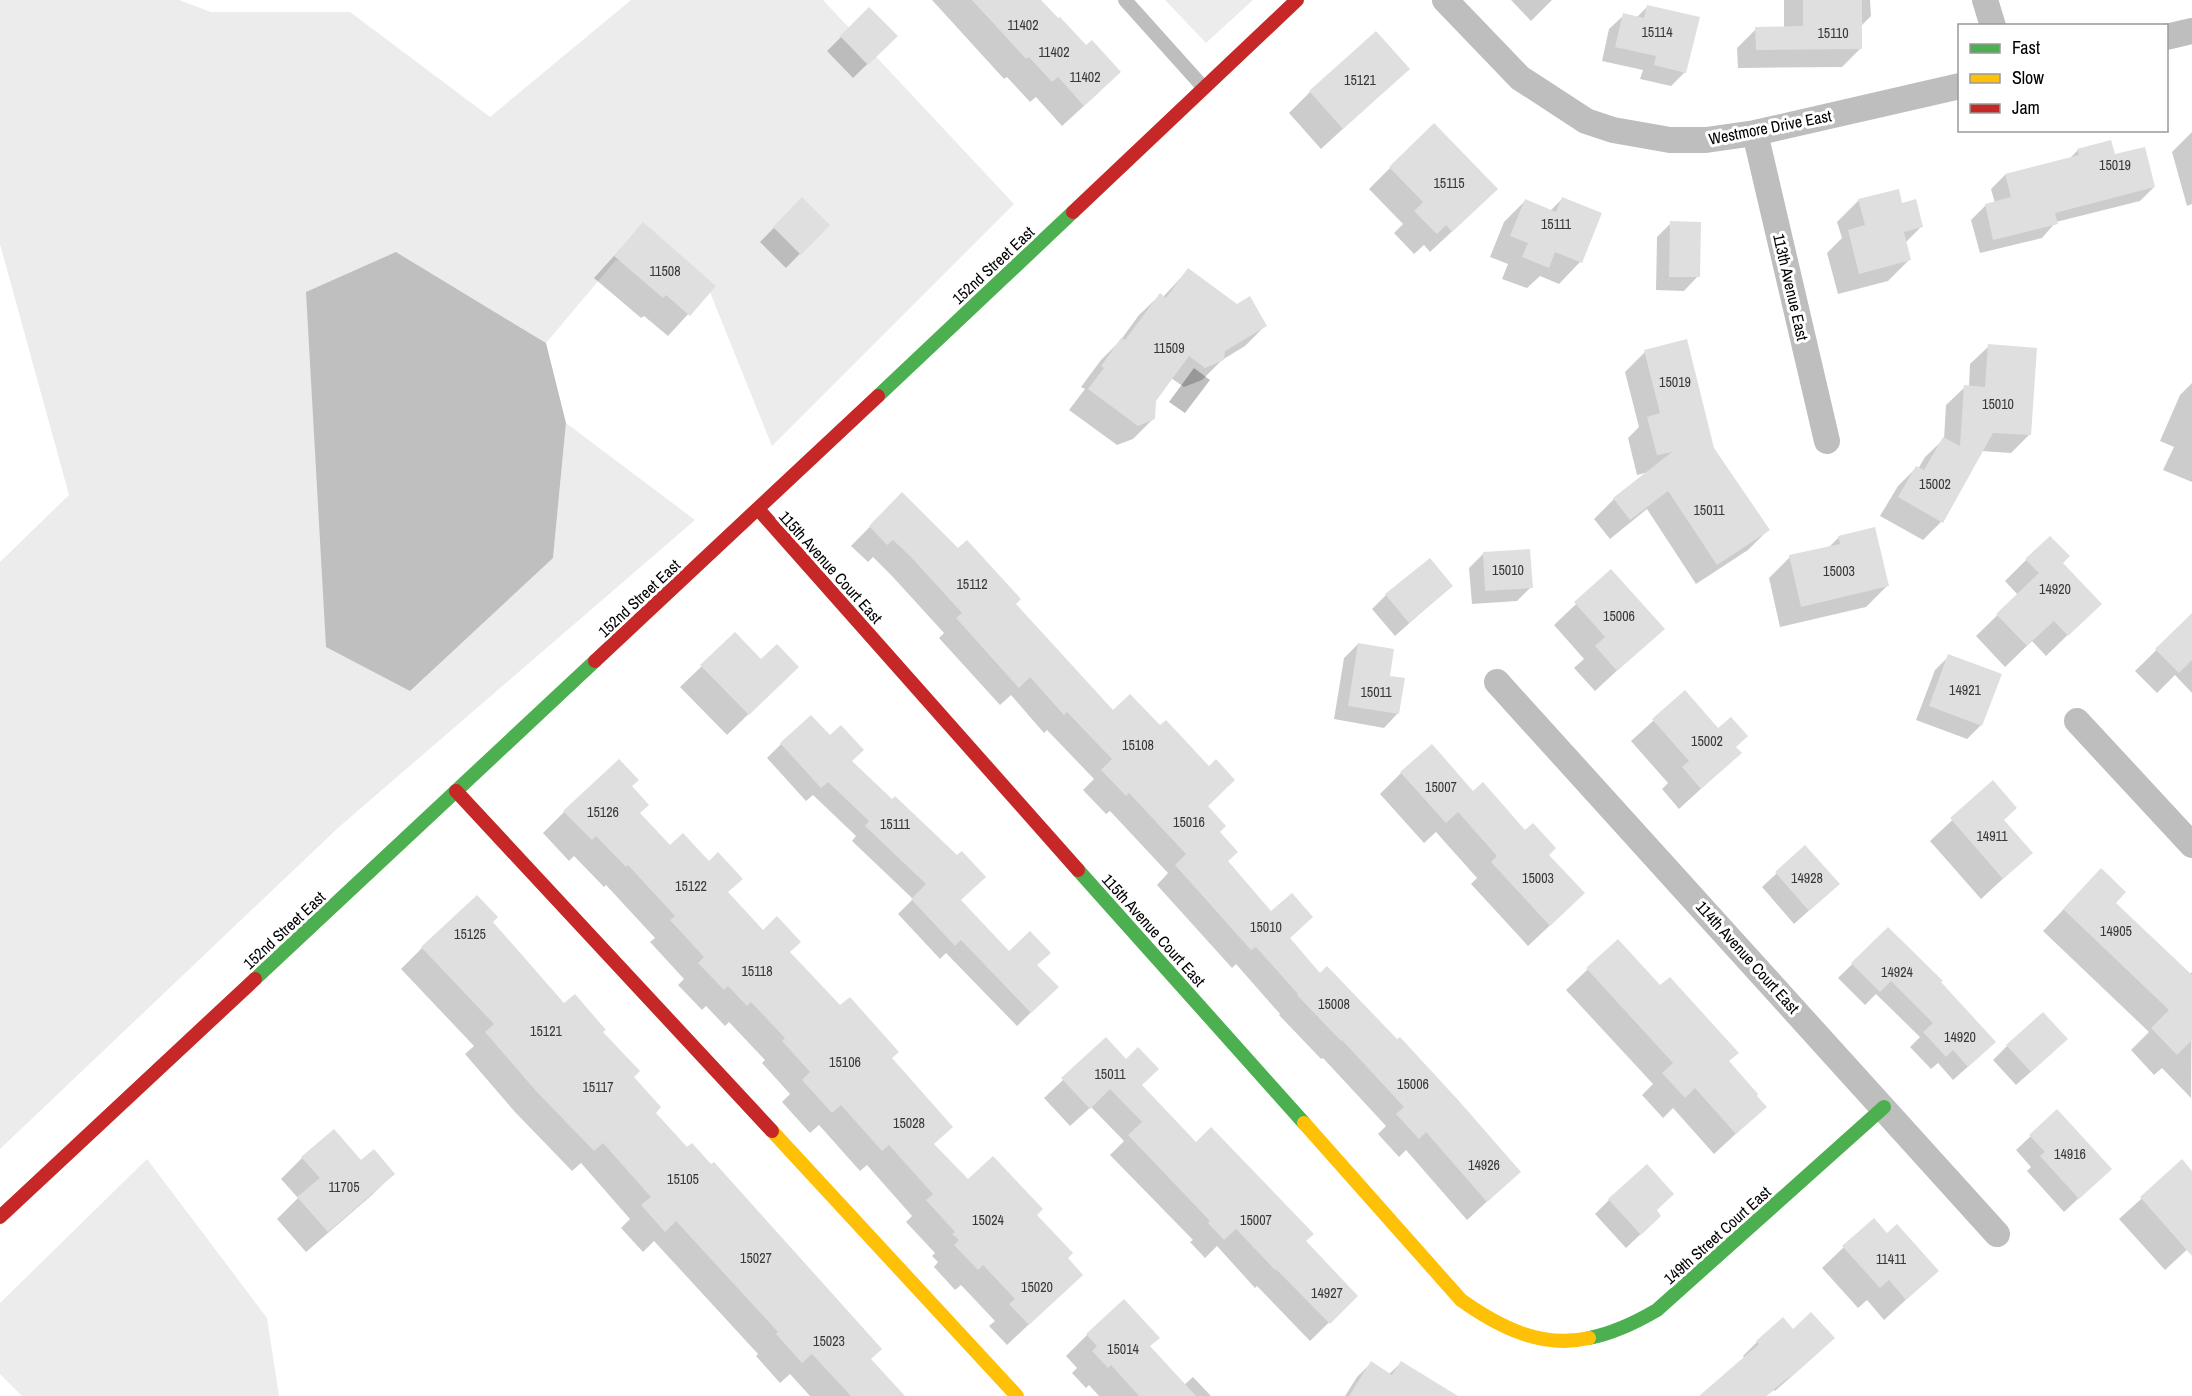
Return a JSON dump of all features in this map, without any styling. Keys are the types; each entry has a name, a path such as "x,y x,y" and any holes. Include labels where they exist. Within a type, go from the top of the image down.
{"street":[{"name":"152nd Street East","path":"0,1217 758,509 1297,0"},
{"name":"Westmore Drive East","path":"1445,0 1520,78 1586,121 1613,130 1670,140 1706,140 1755,134 1958,86"},
{"path":"1985,0 1991,24"},
{"path":"2168,37 2192,31"},
{"name":"113th Avenue East","path":"1755,134 1827,441"},
{"name":"115th Avenue Court East","path":"758,509 1461,1300 1481,1316 1503,1328 1527,1337 1549,1340"},
{"name":"114th Avenue Court East","path":"1497,682 1997,1234"},
{"path":"2078,721 2192,845"},
{"path":"456,791 1017,1396"},
{"name":"149th Street Court East","path":"1549,1340 1564,1342 1589,1340 1613,1334 1636,1324 1657,1310 1884,1107"}],"lane":[{"path":"1125,0 1204,88"}],"shaded area":[{"path":"0,0 179,0 211,12 350,12 490,117 631,0 823,0 1014,204 772,446 705,280 616,260 546,343 396,252 553,558 566,423 695,520 339,827 0,1149 0,562 69,495 0,244"},
{"path":"1165,0 1253,0 1206,43"},
{"path":"396,252 546,343 566,423 553,558 410,691 326,647 306,292"},
{"path":"1194,368 1210,380 1185,413 1169,402"},
{"path":"147,1159 267,1318 279,1396 22,1396 0,1374 0,1303"}],"building":[{"path":"972,0 1041,0 1086,45 1092,40 1121,72 1084,106 1058,77 1052,82 1029,57 1026,59"},
{"path":"1803,0 1862,0 1862,49 1756,50 1755,27 1803,26"},
{"path":"1647,5 1700,17 1686,73 1654,65 1656,56 1615,47 1623,13 1644,18"},
{"path":"869,7 898,36 868,65 840,36"},
{"path":"1376,31 1410,69 1343,129 1309,91"},
{"path":"1434,123 1498,189 1452,232 1446,225 1437,234 1414,211 1423,202 1389,167"},
{"path":"2111,140 2115,154 2145,147 2155,187 2055,213 2058,224 1993,240 1985,204 2011,197 2005,174 2079,155 2077,149"},
{"path":"1899,189 1902,203 1916,199 1923,227 1904,232 1911,260 1859,274 1848,230 1865,225 1858,199"},
{"path":"802,197 830,225 801,255 773,227"},
{"path":"1562,197 1602,213 1582,263 1555,252 1549,268 1522,257 1528,243 1510,236 1525,199 1556,212"},
{"path":"1670,221 1701,222 1700,277 1669,277"},
{"path":"643,222 716,286 690,316 666,295 663,298 614,256"},
{"path":"1188,268 1237,304 1250,296 1267,326 1225,351 1224,360 1205,368 1189,356 1156,401 1155,419 1138,426 1088,389 1104,368 1101,366 1121,338 1125,340 1160,293 1166,298"},
{"path":"1687,339 1714,448 1770,530 1717,565 1668,491 1630,520 1613,498 1672,452 1657,455 1647,417 1660,413 1644,350"},
{"path":"1988,344 2037,348 2031,435 1993,433 1943,523 1898,497 1916,466 1924,470 1943,437 1960,446 1964,385 1985,387"},
{"path":"902,492 958,548 967,540 1021,599 1016,604 1113,710 1130,694 1160,725 1166,720 1209,766 1216,759 1235,780 1208,806 1226,826 1220,832 1238,852 1228,861 1271,911 1292,893 1313,917 1290,938 1320,973 1327,966 1397,1039 1400,1037 1521,1172 1487,1202 1426,1132 1419,1139 1396,1114 1404,1107 1297,995 1256,947 1251,950 1175,865 1186,854 1129,793 1126,796 1101,770 1112,759 1067,712 1064,715 1030,677 1019,688 956,618 962,613 911,557 893,540 887,545 869,526"},
{"path":"1875,527 1889,586 1801,607 1789,555 1840,544 1838,536"},
{"path":"2050,536 2070,556 2063,563 2102,604 2068,636 2054,621 2027,646 1996,614 2039,573 2025,559"},
{"path":"1530,549 1533,588 1485,591 1483,552"},
{"path":"1430,558 1453,586 1409,623 1385,594"},
{"path":"1611,569 1665,629 1617,671 1595,646 1605,637 1574,602"},
{"path":"2192,613 2192,660 2179,673 2155,649"},
{"path":"735,632 761,659 777,644 799,667 749,715 700,665"},
{"path":"1358,643 1394,649 1390,676 1405,678 1399,714 1348,706"},
{"path":"1948,654 2002,674 1982,726 1929,706"},
{"path":"1685,690 1718,728 1731,717 1748,736 1736,747 1742,753 1701,789 1682,767 1689,761 1652,719"},
{"path":"811,715 830,735 841,725 864,750 852,761 892,799 895,796 957,855 962,851 986,877 961,900 1009,951 1030,931 1051,953 1037,965 1059,987 1031,1013 961,940 955,946 911,899 926,884 865,826 869,821 828,782 821,788 780,743"},
{"path":"1432,744 1473,791 1483,782 1525,830 1533,823 1556,848 1549,855 1585,893 1550,926 1491,862 1497,856 1458,812 1446,823 1400,772"},
{"path":"619,759 639,780 632,786 649,805 640,813 670,845 683,833 709,861 718,852 743,879 728,892 763,930 777,916 801,942 790,952 840,1005 850,997 899,1052 892,1058 953,1127 934,1144 968,1179 993,1156 1043,1209 1037,1215 1073,1253 1068,1258 1083,1275 1029,1325 1009,1304 1015,1299 983,1265 978,1270 954,1245 959,1240 952,1234 955,1232 926,1200 933,1194 889,1145 882,1151 841,1105 832,1113 802,1080 810,1072 782,1041 785,1038 751,1002 747,1006 728,986 724,990 698,963 704,957 670,920 675,916 628,865 626,867 596,836 592,840 563,811"},
{"path":"1993,780 2017,808 2004,820 2033,853 2003,879 1950,818"},
{"path":"1805,845 1840,884 1809,911 1775,872"},
{"path":"2101,868 2126,892 2116,903 2192,975 2192,1040 2177,1055 2151,1028 2169,1010 2063,909"},
{"path":"477,895 498,917 493,922 564,1003 575,994 606,1030 603,1032 640,1071 634,1077 661,1107 656,1113 687,1147 692,1143 711,1164 714,1162 882,1349 871,1359 905,1396 851,1396 812,1354 802,1363 776,1334 778,1332 676,1221 665,1232 641,1205 651,1197 603,1143 594,1151 536,1091 485,1032 494,1024 421,947"},
{"path":"1888,927 1943,981 1941,982 1996,1042 1968,1067 1953,1050 1946,1057 1923,1032 1933,1023 1891,981 1880,992 1851,963"},
{"path":"1618,939 1660,985 1670,977 1739,1053 1729,1061 1767,1107 1736,1134 1695,1088 1685,1098 1662,1073 1673,1063 1586,968"},
{"path":"2043,1012 2068,1039 2031,1072 2006,1045"},
{"path":"1106,1037 1126,1059 1138,1047 1159,1069 1142,1085 1196,1142 1211,1127 1314,1234 1306,1241 1358,1296 1330,1324 1236,1229 1224,1240 1208,1223 1210,1221 1128,1135 1142,1122 1110,1089 1090,1109 1061,1078"},
{"path":"2057,1109 2112,1169 2079,1199 2040,1156 2045,1152 2029,1135"},
{"path":"334,1129 361,1160 374,1149 395,1174 328,1232 297,1197 320,1178 301,1157"},
{"path":"2182,1159 2192,1171 2192,1256 2140,1197"},
{"path":"1647,1164 1674,1194 1657,1210 1661,1216 1641,1235 1608,1199"},
{"path":"1874,1218 1887,1233 1897,1224 1939,1271 1906,1300 1889,1280 1880,1288 1842,1246"},
{"path":"1124,1299 1160,1338 1150,1346 1196,1396 1139,1396 1111,1365 1108,1368 1092,1351 1097,1346 1086,1334"},
{"path":"1811,1312 1835,1338 1766,1396 1699,1396 1759,1344 1756,1341 1783,1317 1793,1329"},
{"path":"1371,1361 1392,1375 1401,1361 1458,1396 1349,1396"}],"traffic: fast":[{"path":"878,396 1073,212"},
{"path":"255,979 595,661"},
{"path":"1078,870 1304,1123"},
{"path":"1589,1338 1624,1327 1657,1310 1884,1107"}],"traffic: slow":[{"path":"1304,1123 1461,1300 1506,1327 1538,1338 1572,1341 1589,1338"},
{"path":"772,1131 1017,1396"}],"traffic: jam":[{"path":"1073,212 1297,0"},
{"path":"595,661 878,396"},
{"path":"758,509 1078,870"},
{"path":"456,791 772,1131"},
{"path":"0,1217 255,979"}]}
